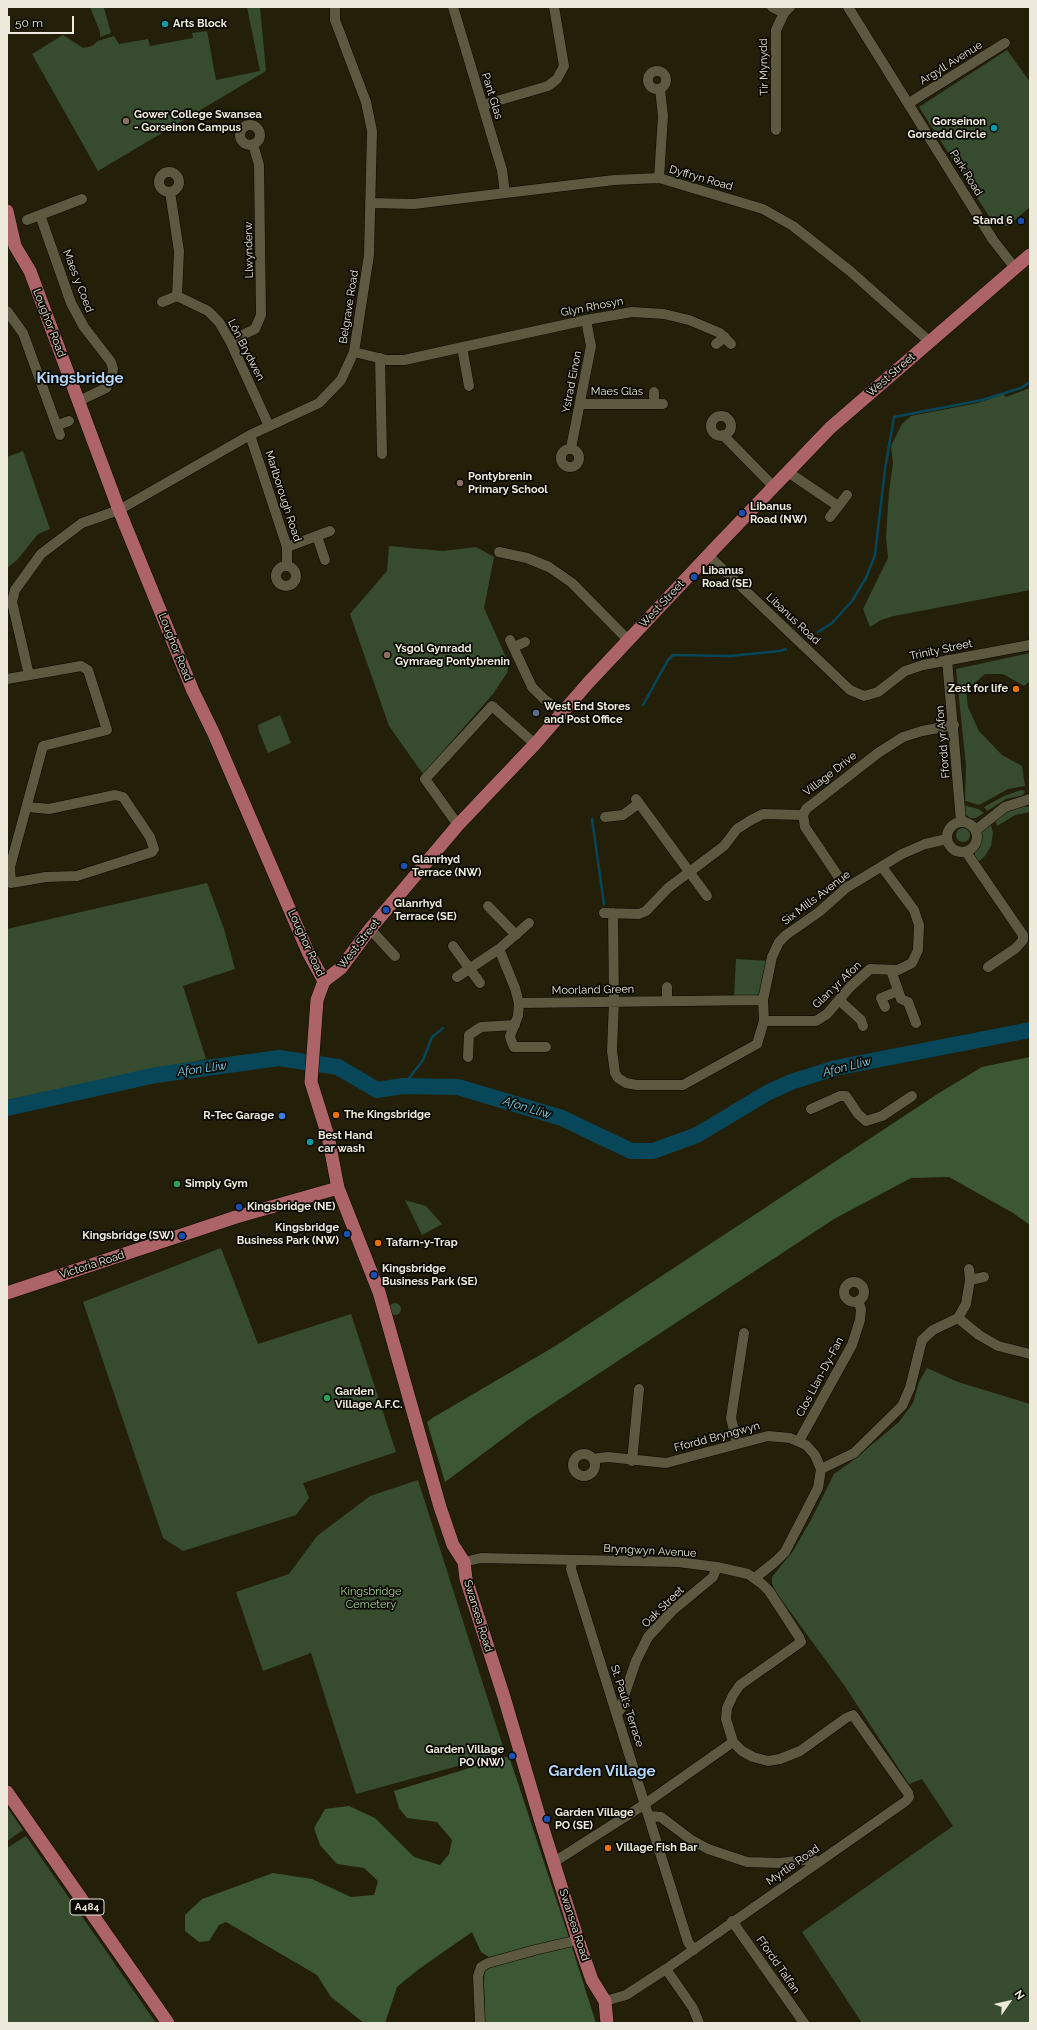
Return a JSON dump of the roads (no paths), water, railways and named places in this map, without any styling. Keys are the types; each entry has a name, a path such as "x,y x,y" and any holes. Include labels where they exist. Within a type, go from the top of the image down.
{"main road":[{"name":"Loughor Road","path":"7,211 11,248 30,271 119,510 194,691 308,952 324,981 317,1000 312,1082 328,1136 338,1188"},
{"name":"West Street","path":"324,981 341,968 370,929 458,824 535,744 628,640 830,428 1030,255"},
{"name":"Victoria Road","path":"7,1293 236,1217 338,1188"},
{"name":"Swansea Road","path":"338,1188 379,1292 453,1545 464,1562 466,1579 504,1697 578,1940 592,1980 604,2001 607,2023"},
{"name":"A484","path":"7,1792 168,2023"}],"street":[{"name":"Belgrave Road","path":"29,675 12,602 15,590 41,554 82,523 119,510 250,435 319,402 341,380 354,352 369,255 372,131 366,102 335,20 335,7"},
{"name":"Pant Glas","path":"452,7 502,170 505,193"},
{"path":"483,105 548,86 558,79 564,66 554,7"},
{"path":"772,7 787,10"},
{"name":"Park Road","path":"848,7 993,240 1015,268"},
{"name":"Tir Mynydd","path":"776,130 776,30 787,10"},
{"name":"Argyll Avenue","path":"909,103 1005,43"},
{"path":"659,178 663,116 660,89"},
{"name":"Llwynderw","path":"230,341 255,329 260,315 259,165 253,144"},
{"name":"Dyffryn Road","path":"370,203 414,204 614,180 659,178 763,209 793,226 850,271 930,342"},
{"path":"162,302 177,296 179,251 170,192"},
{"path":"27,220 82,199"},
{"name":"Maes y Coed","path":"40,215 71,303 84,327 111,362 113,369 112,377 106,388 79,401"},
{"name":"Lôn Brydwen","path":"177,296 208,311 219,322 230,341 269,426"},
{"path":"7,311 23,333 58,425 60,435"},
{"name":"Glyn Rhosyn","path":"354,352 380,358 404,360 586,320 625,313 664,314 702,324 728,340 716,344"},
{"name":"Ystrad Einon","path":"571,448 591,346 586,320"},
{"path":"462,347 469,386"},
{"path":"380,358 382,454"},
{"name":"Maes Glas","path":"580,404 658,404 654,392"},
{"path":"58,425 68,421"},
{"name":"Marlborough Road","path":"250,435 287,547 287,566"},
{"path":"723,435 774,487"},
{"path":"788,472 838,506"},
{"path":"830,517 847,495"},
{"path":"287,547 330,531"},
{"path":"316,536 325,560"},
{"path":"500,552 526,558 549,566 572,583 628,640"},
{"name":"Libanus Road","path":"708,555 850,690 864,696"},
{"path":"525,642 512,644 516,657 532,687 544,699 563,713"},
{"name":"Trinity Street","path":"864,696 878,692 905,670 947,660 1030,645"},
{"name":"Ffordd yr Afon","path":"947,660 954,724 961,821"},
{"path":"7,679 82,666 88,670 107,730 43,746 28,808 10,867 11,883 46,877 77,876 152,852 154,849 150,837 122,796 115,795 49,809 28,808"},
{"path":"458,824 425,779 492,706 535,744"},
{"name":"Village Drive","path":"803,815 810,804 878,753 903,738 922,731 954,724"},
{"path":"976,830 1005,807 1030,799"},
{"path":"605,817 624,815 638,801 707,896"},
{"path":"690,873 724,846 737,829 751,820 763,814 803,815 804,827 846,888"},
{"path":"961,821 970,823 976,830 977,834 974,847 966,852 956,851 948,844 947,839 948,829 956,822 961,821"},
{"name":"Six Mills Avenue","path":"690,873 668,888 646,911 639,914 608,913 614,1001 612,1051 615,1073 618,1078 626,1083 637,1085 683,1085 757,1044 764,1021 763,1000 772,957 779,942 786,935 819,912 846,888 913,849 947,839"},
{"path":"966,852 1023,935 1023,940 1016,948 988,968"},
{"name":"Glan yr Afon","path":"764,1021 816,1021 827,1014 870,969 891,970 906,968 912,963 918,950 919,925 914,910 882,867"},
{"path":"488,906 516,935"},
{"path":"458,978 499,949 529,923"},
{"path":"370,929 395,956"},
{"path":"453,946 480,983"},
{"path":"499,949 515,988 518,1003 518,1016 510,1036 514,1047 546,1048"},
{"path":"891,970 901,999 908,1002 916,1024"},
{"path":"667,987 667,1001"},
{"path":"885,1007 881,998 898,991"},
{"name":"Moorland Green","path":"518,1003 763,1000"},
{"path":"839,1000 861,1020 863,1026"},
{"path":"468,1057 469,1035 481,1026 515,1025"},
{"path":"812,1109 840,1096 846,1096 858,1114 866,1121 882,1116 912,1096"},
{"path":"821,1469 854,1453 902,1406 910,1388 922,1340 933,1330 958,1318 966,1304 970,1280 969,1268"},
{"path":"970,1280 984,1278"},
{"name":"Clos Llan-Dy-Fan","path":"799,1441 852,1345 860,1320 861,1309 858,1301"},
{"path":"958,1318 979,1335 998,1346 1028,1356"},
{"path":"737,1444 731,1418 737,1344 744,1333"},
{"path":"632,1461 639,1389"},
{"name":"Ffordd Bryngwyn","path":"594,1460 603,1457 632,1461 666,1463 768,1436 799,1441"},
{"path":"755,1578 785,1552 818,1488 821,1469 811,1450 799,1441"},
{"name":"Bryngwyn Avenue","path":"464,1562 481,1558 678,1562 738,1571 755,1578 768,1591 801,1642 748,1678 736,1689 730,1701 727,1713 727,1726 734,1742"},
{"name":"St. Paul's Terrace","path":"572,1560 572,1569 688,1942 694,1950"},
{"name":"Oak Street","path":"617,1714 621,1710 636,1661 648,1637 672,1612 712,1578 717,1567"},
{"name":"Myrtle Road","path":"604,2001 626,1996 666,1970 732,1921 909,1797 886,1760 853,1715 846,1718 800,1751 780,1759 768,1760 753,1757 742,1751 734,1742"},
{"path":"554,1862 646,1803 734,1742"},
{"path":"650,1816 661,1817 690,1839 708,1849 740,1860 761,1863 812,1859 818,1862"},
{"name":"Ffordd Talfan","path":"732,1921 804,2023"},
{"path":"480,2023 478,1976 481,1967 488,1963 578,1940"},
{"path":"666,1970 693,2008 699,2023"}],"waterway":[{"path":"818,632 832,623 852,601 866,578 875,555 885,469 894,417 982,400 1021,388 1030,382"},
{"path":"643,705 668,660 673,655 730,656 780,651 786,649"},
{"path":"592,819 604,904"},
{"path":"403,1086 423,1060 432,1037 443,1028"},
{"name":"Afon Lliw","path":"7,1108 156,1075 279,1058 338,1067 377,1090 403,1086 458,1087 562,1118 631,1151 653,1151 697,1135 767,1093 791,1082 835,1068 1030,1030"}],"place":[{"name":"Arts Block","path":"165,24"},
{"name":"Gower College Swansea - Gorseinon Campus","path":"126,121"},
{"name":"Gorseinon Gorsedd Circle","path":"994,128"},
{"name":"Stand 6","path":"1021,221"},
{"name":"Pontybrenin Primary School","path":"460,483"},
{"name":"Libanus Road (NW)","path":"742,513"},
{"name":"Libanus Road (SE)","path":"694,577"},
{"name":"Ysgol Gynradd Gymraeg Pontybrenin","path":"387,655"},
{"name":"Zest for life","path":"1016,689"},
{"name":"West End Stores and Post Office","path":"536,713"},
{"name":"Glanrhyd Terrace (NW)","path":"404,866"},
{"name":"Glanrhyd Terrace (SE)","path":"386,910"},
{"name":"The Kingsbridge","path":"336,1115"},
{"name":"R-Tec Garage","path":"282,1116"},
{"name":"Best Hand car wash","path":"310,1142"},
{"name":"Simply Gym","path":"177,1184"},
{"name":"Kingsbridge (NE)","path":"239,1207"},
{"name":"Kingsbridge Business Park (NW)","path":"347,1234"},
{"name":"Kingsbridge (SW)","path":"182,1236"},
{"name":"Tafarn-y-Trap","path":"378,1243"},
{"name":"Kingsbridge Business Park (SE)","path":"374,1275"},
{"name":"Garden Village A.F.C.","path":"327,1398"},
{"name":"Garden Village PO (NW)","path":"512,1756"},
{"name":"Garden Village PO (SE)","path":"547,1819"},
{"name":"Village Fish Bar","path":"608,1848"}],"district":[{"name":"Kingsbridge","path":"80,378"},
{"name":"Garden Village","path":"602,1771"}],"park label":[{"name":"Kingsbridge Cemetery","path":"371,1598"}]}
